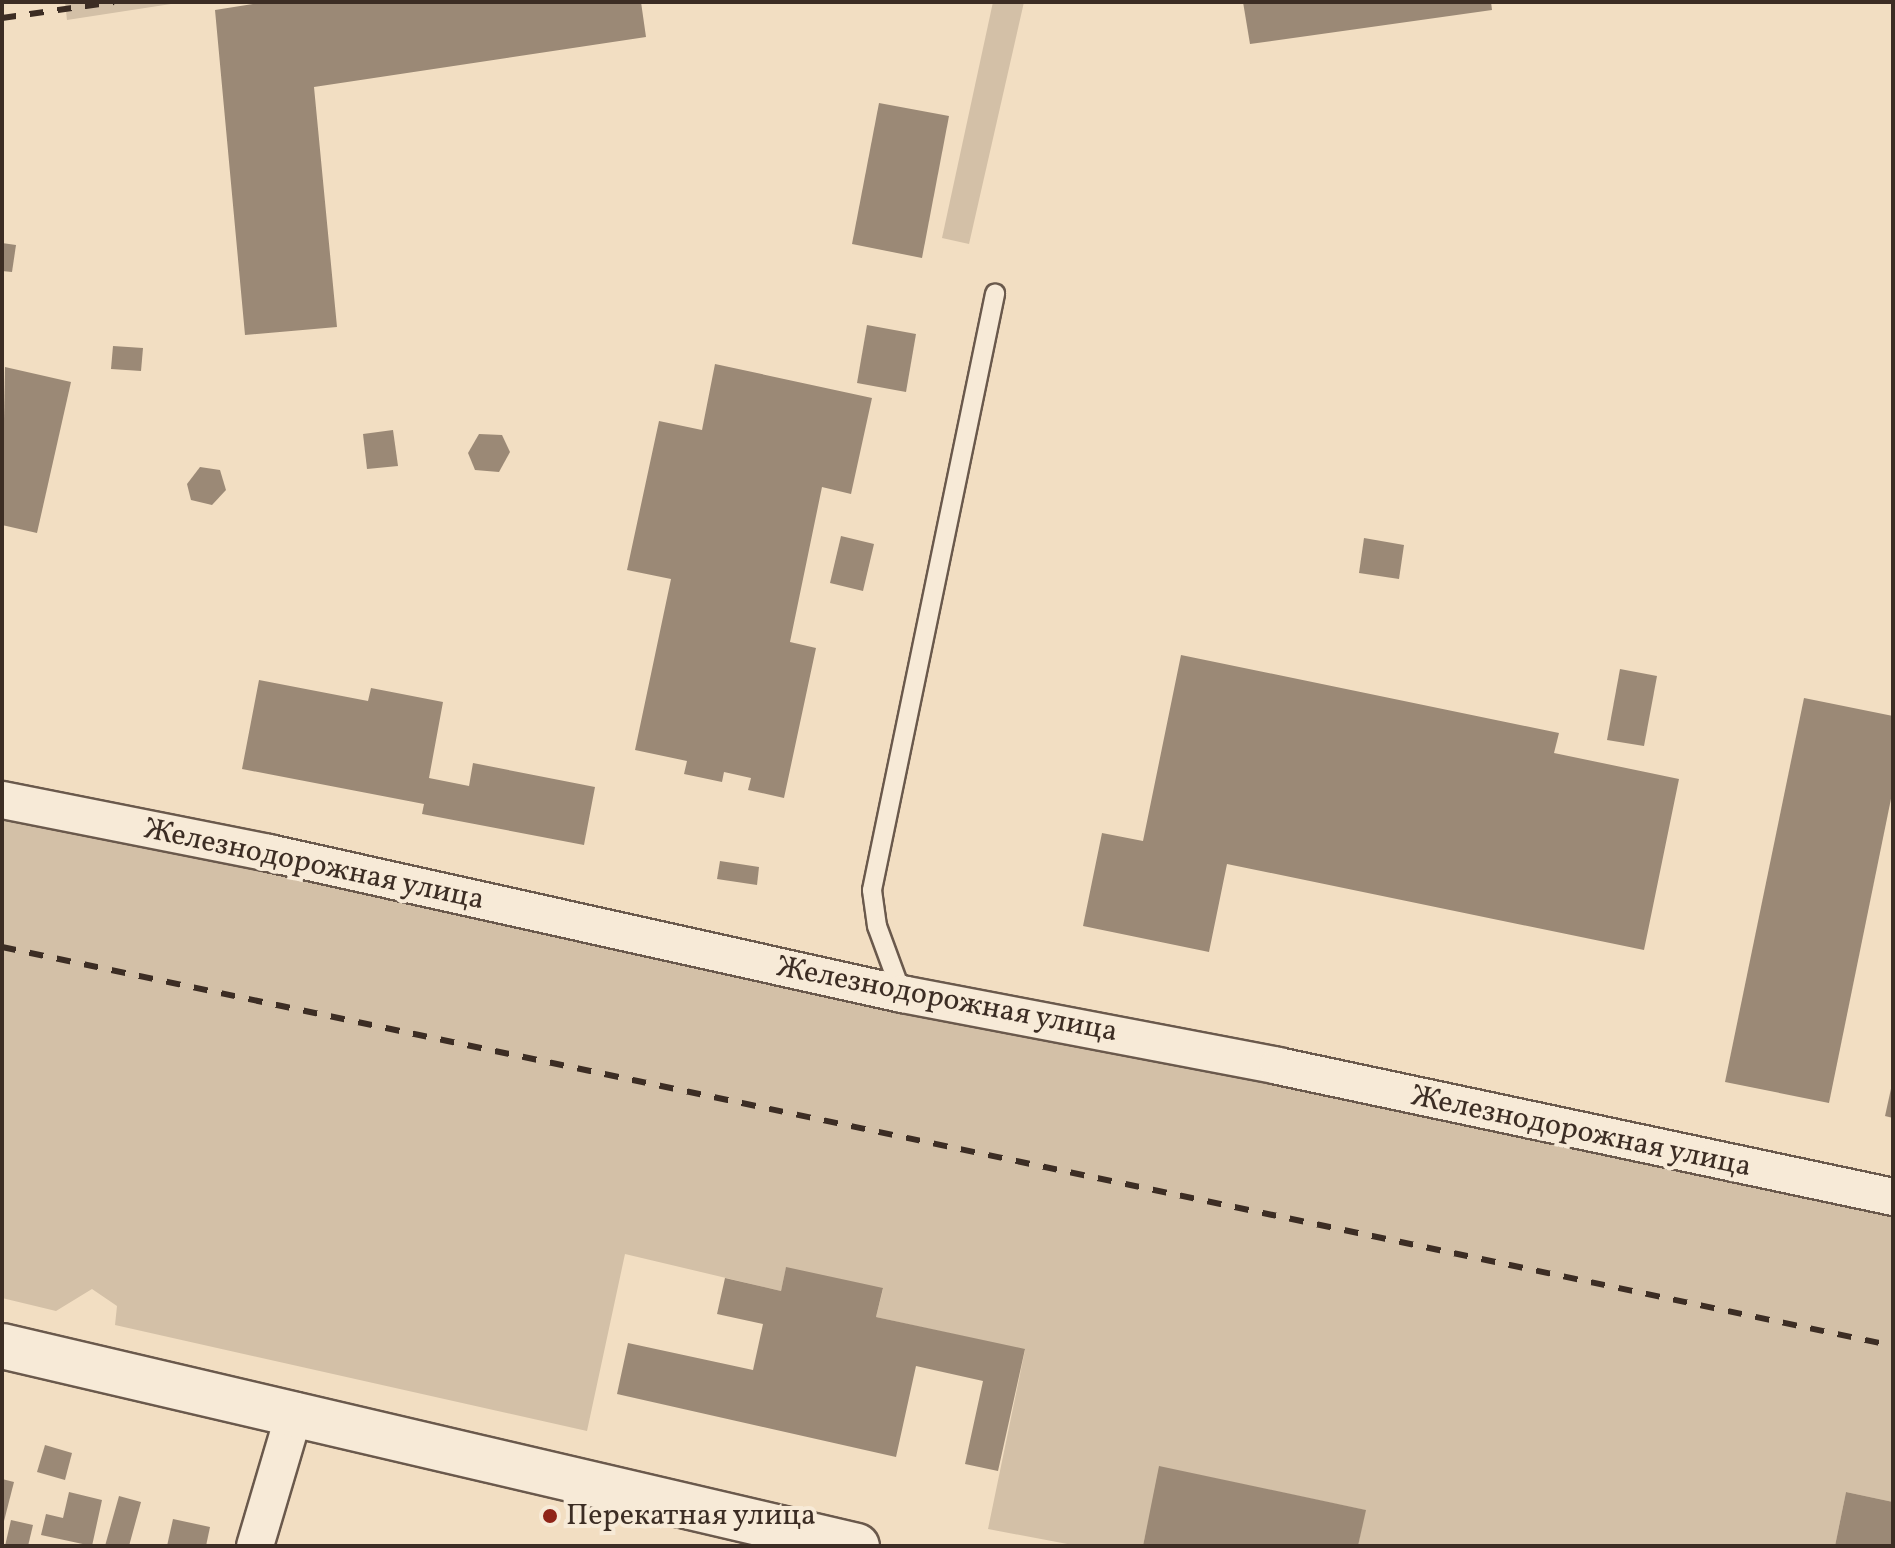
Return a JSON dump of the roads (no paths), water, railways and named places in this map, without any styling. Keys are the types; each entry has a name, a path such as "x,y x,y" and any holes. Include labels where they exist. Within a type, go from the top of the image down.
{"street":[{"name":"Железнодорожная улица","path":"2,800 269,853 902,994 1278,1066 1893,1197"},
{"path":"2,1346 295,1411 857,1546"},
{"path":"255,1546 295,1411"}],"lane":[{"path":"902,994 877,926 872,890 879,835 995,294"}],"railway":[{"path":"2,18 114,2"},
{"path":"2,947 1893,1346"}],"place":[{"name":"Перекатная улица","path":"550,1516"}]}
